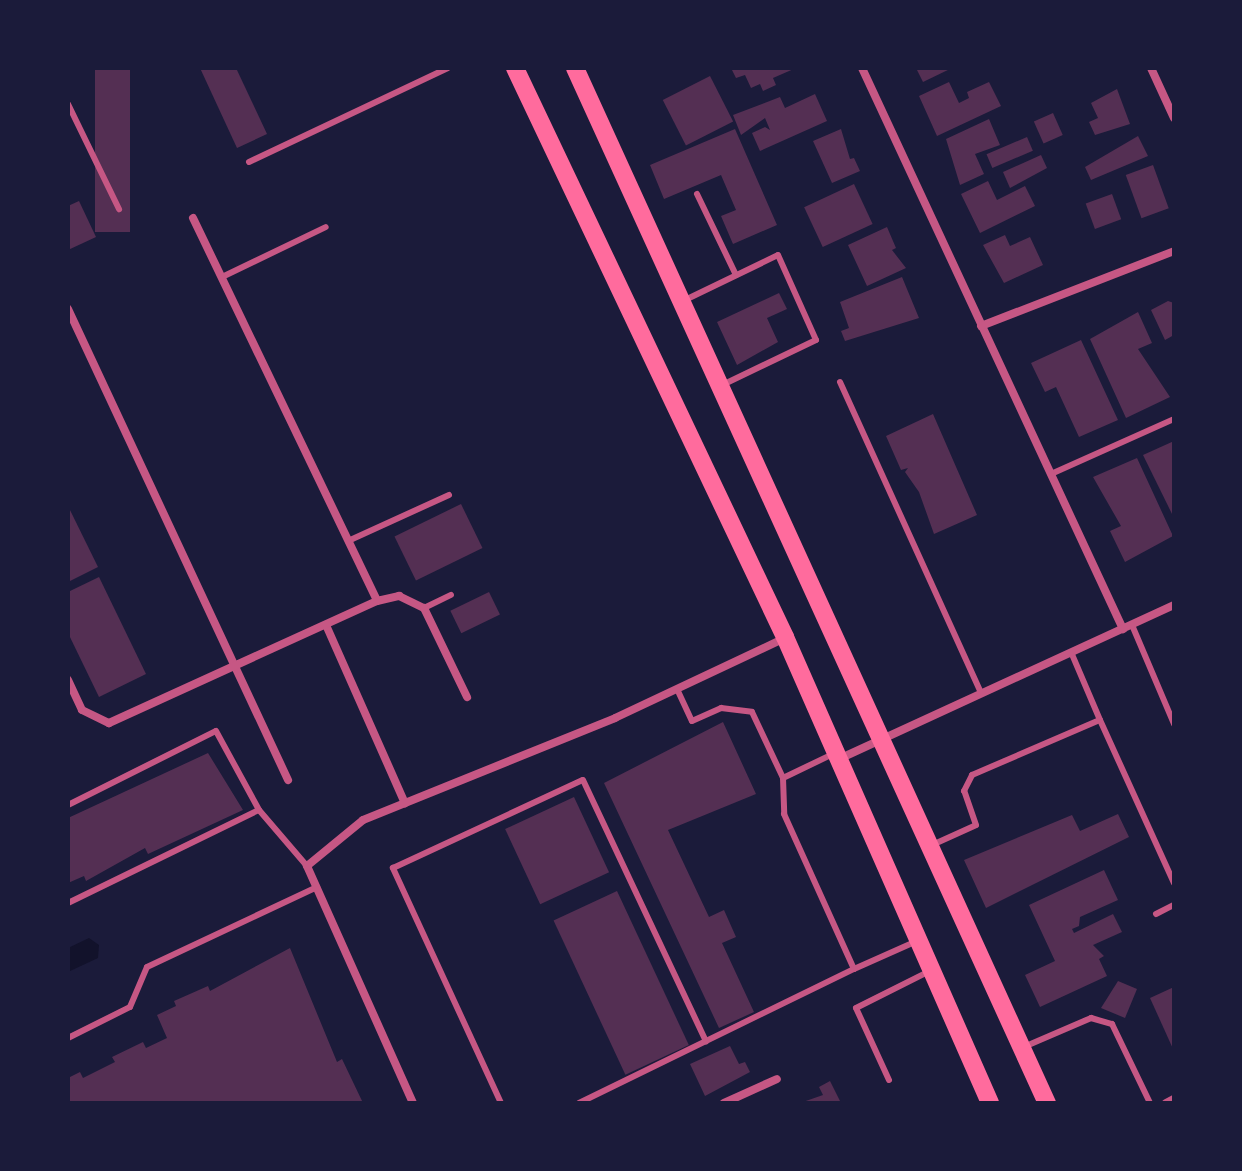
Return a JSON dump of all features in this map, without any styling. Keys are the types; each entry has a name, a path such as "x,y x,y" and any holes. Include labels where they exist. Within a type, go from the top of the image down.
{"main road":[{"path":"515,68 785,637 986,1102"},
{"path":"575,68 884,737 1047,1103"}],"street":[{"path":"862,68 1051,474 1127,627"},
{"path":"1151,68 1174,118"},
{"path":"193,218 377,601"},
{"path":"981,326 1174,251"},
{"path":"68,309 288,780"},
{"path":"68,680 82,710 109,723 377,601 399,596 424,608 467,697"},
{"path":"837,756 1174,605"},
{"path":"326,625 405,803"},
{"path":"413,1103 307,866 363,820 677,689 785,637"},
{"path":"724,1103 777,1079"},
{"path":"1166,1103 1174,1099"}],"lane":[{"path":"249,162 448,68"},
{"path":"68,104 119,209"},
{"path":"697,194 736,275"},
{"path":"222,277 326,227"},
{"path":"681,302 778,255 816,340 720,386"},
{"path":"840,382 981,693"},
{"path":"1051,474 1174,419"},
{"path":"348,541 449,495"},
{"path":"424,608 451,595"},
{"path":"1127,627 1174,724"},
{"path":"1071,652 1174,883"},
{"path":"677,689 692,721 721,708 752,712 783,778 784,814 854,969"},
{"path":"932,845 976,825 964,791 972,775 1100,720"},
{"path":"68,805 216,731 259,810 307,866"},
{"path":"783,778 837,756"},
{"path":"501,1103 393,868 583,780 706,1041"},
{"path":"68,903 259,810"},
{"path":"68,1038 130,1007 147,967 317,887"},
{"path":"1156,914 1174,905"},
{"path":"579,1103 918,941"},
{"path":"889,1080 856,1008 931,970"},
{"path":"1022,1048 1091,1018 1112,1024 1150,1103"}],"shaded area":[{"path":"89,938 99,945 98,958 68,972 68,948"}],"building":[{"path":"95,68 130,68 130,232 95,232"},
{"path":"200,68 236,68 267,134 237,148"},
{"path":"731,68 796,68 773,78 776,85 763,91 760,84 751,88 745,75 736,78"},
{"path":"916,68 952,68 923,82"},
{"path":"710,76 733,121 686,146 663,100"},
{"path":"949,82 959,103 969,98 967,92 989,82 1001,106 937,136 919,96"},
{"path":"1117,89 1130,124 1095,135 1089,122 1098,118 1091,103"},
{"path":"815,94 827,121 760,151 752,133 765,127 770,130 765,118 741,135 733,115 780,97 785,108"},
{"path":"1053,113 1063,135 1044,143 1034,122"},
{"path":"989,119 1000,145 975,154 984,174 960,185 946,139"},
{"path":"735,129 777,225 733,244 721,216 736,210 721,175 664,199 650,165"},
{"path":"841,129 850,159 854,158 860,171 832,183 813,141"},
{"path":"1138,136 1148,156 1091,180 1085,167"},
{"path":"1027,137 1033,151 992,168 986,154"},
{"path":"1041,155 1047,168 1010,188 1003,172"},
{"path":"1153,165 1169,208 1141,218 1126,175"},
{"path":"988,181 997,200 1025,186 1035,206 980,233 961,194"},
{"path":"854,184 873,224 823,247 804,207"},
{"path":"1112,194 1121,219 1095,229 1086,204"},
{"path":"79,201 96,237 68,250 68,206"},
{"path":"887,227 896,248 892,250 906,268 867,286 848,245"},
{"path":"1005,235 1010,246 1030,237 1043,265 1004,283 983,245"},
{"path":"902,277 919,318 845,341 841,331 849,328 840,302"},
{"path":"779,293 787,309 767,318 778,342 737,365 717,322"},
{"path":"1168,301 1174,303 1174,335 1165,340 1151,310"},
{"path":"1138,312 1152,343 1138,349 1170,397 1126,418 1090,339"},
{"path":"1081,340 1118,420 1079,437 1056,387 1045,392 1031,363"},
{"path":"933,414 977,515 934,534 919,492 905,472 908,468 901,470 886,436"},
{"path":"1174,441 1174,518 1143,455"},
{"path":"1137,458 1173,536 1125,562 1110,531 1121,526 1093,477"},
{"path":"461,504 482,548 416,580 394,536"},
{"path":"68,506 98,567 68,582"},
{"path":"99,577 146,674 99,697 68,633 68,592"},
{"path":"489,592 500,614 461,633 450,611"},
{"path":"723,722 756,794 668,830 709,917 724,910 736,937 722,943 754,1012 719,1028 604,783"},
{"path":"208,753 243,810 148,854 145,848 86,881 84,876 68,883 68,818"},
{"path":"574,797 609,872 540,904 505,829"},
{"path":"1118,814 1129,837 986,908 964,860 1072,815 1080,831"},
{"path":"1104,870 1118,900 1080,917 1079,926 1072,929 1074,933 1113,914 1122,932 1093,945 1104,956 1099,959 1107,976 1040,1007 1025,975 1055,961 1029,905"},
{"path":"617,891 689,1045 625,1075 554,921"},
{"path":"290,948 337,1062 342,1059 363,1103 68,1103 68,1078 80,1072 83,1078 115,1062 112,1057 143,1042 146,1048 167,1038 157,1015 176,1006 174,1001 208,986 210,991"},
{"path":"1118,981 1137,989 1125,1018 1101,1008"},
{"path":"1174,987 1174,1051 1150,998"},
{"path":"730,1046 739,1064 745,1062 750,1072 705,1096 690,1064"},
{"path":"830,1081 841,1103 800,1103 823,1095 819,1087"}]}
